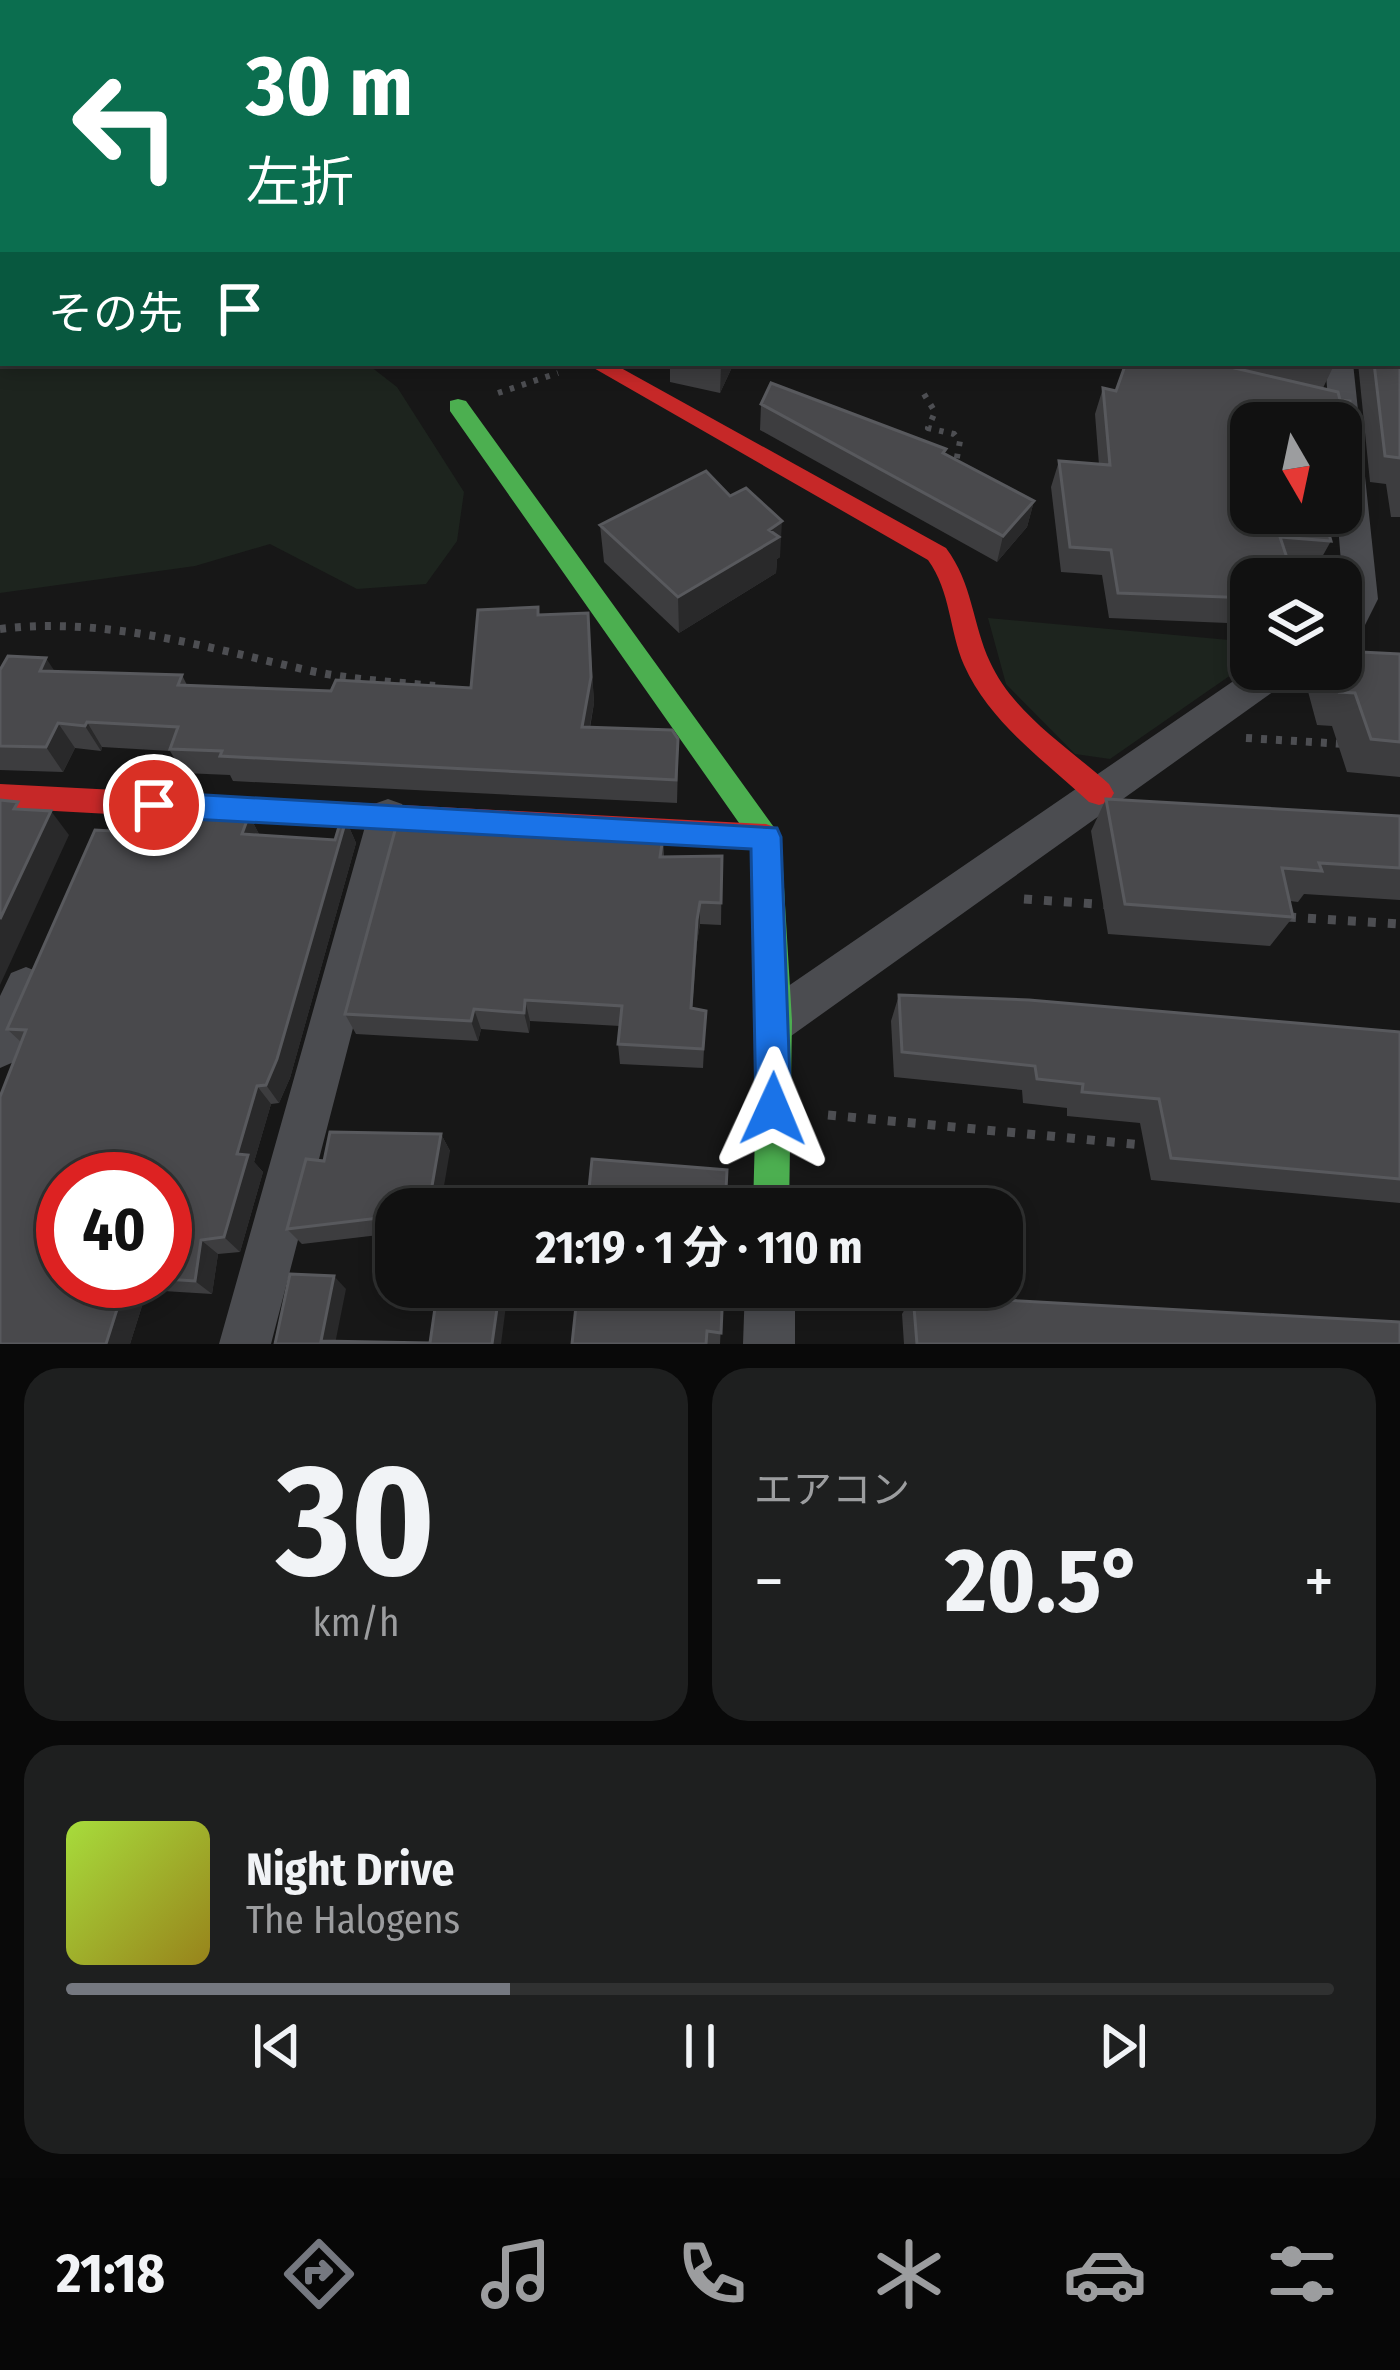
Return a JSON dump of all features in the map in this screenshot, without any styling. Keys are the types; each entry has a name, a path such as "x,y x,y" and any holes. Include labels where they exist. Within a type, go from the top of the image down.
{"street":[{"path":"601,366 937,554 956,573 965,592 970,640 980,672 1099,793"},
{"path":"1340,366 1333,406 1355,558"},
{"path":"458,406 766,837 775,1021 771,1188"},
{"path":"775,1021 1248,690"},
{"path":"0,796 766,837"},
{"path":"90,843 108,803"},
{"path":"245,1344 388,816"},
{"path":"0,1046 45,945"},
{"path":"769,1344 770,1308"}],"path":[{"path":"458,406 566,370"},
{"path":"924,394 935,412 928,428 954,434 960,441 950,480"},
{"path":"0,629 43,621 99,626 324,674 449,688"},
{"path":"1185,734 1352,745"},
{"path":"954,894 1118,905"},
{"path":"1282,916 1400,924"},
{"path":"773,1109 1168,1147"}],"shaded area":[{"path":"0,366 370,366 397,387 464,492 457,541 426,584 357,589 270,544 195,566 0,593"},
{"path":"988,618 1230,640 1230,676 1110,759 1075,754 1006,684"}],"building":[{"path":"1125,366 1226,366 1338,392 1340,400 1350,402 1230,402 1230,534 1329,534 1331,541 1280,537 1287,558 1230,558 1230,597 1118,593 1111,550 1070,547 1059,461 1110,465 1103,388 1116,391"},
{"path":"1374,366 1400,366 1400,458 1385,456"},
{"path":"771,383 946,449 943,453 1034,501 1003,536 761,404"},
{"path":"706,471 730,496 746,488 782,521 769,530 779,537 678,597 600,525"},
{"path":"538,607 538,615 588,613 591,677 582,727 672,730 678,739 676,780 220,756 222,751 170,749 178,727 87,722 85,726 58,723 46,747 0,746 0,670 8,656 46,658 40,671 182,675 178,685 331,691 336,680 471,688 478,610"},
{"path":"1362,652 1400,654 1400,742 1371,739 1355,693 1339,692 1362,690"},
{"path":"1106,799 1400,816 1400,868 1319,863 1322,871 1282,868 1293,917 1125,904"},
{"path":"0,800 18,802 14,809 51,811 0,919"},
{"path":"198,812 249,815 242,834 335,840 341,820 346,820 277,1059 266,1085 257,1086 237,1154 248,1155 224,1237 201,1240 192,1281 192,1152 36,1152 36,1308 117,1308 106,1344 0,1344 0,1097 26,1030 7,1029 95,830 189,835"},
{"path":"397,823 663,837 660,857 722,856 721,903 700,902 697,920 691,1008 706,1011 703,1049 618,1044 622,1006 525,1000 524,1013 474,1009 471,1021 345,1014"},
{"path":"899,995 1029,1000 1400,1032 1400,1179 1171,1158 1159,1099 1082,1092 1083,1084 1037,1079 1035,1066 902,1052"},
{"path":"330,1132 441,1134 432,1188 375,1188 375,1219 287,1229 306,1159 324,1161"},
{"path":"592,1159 727,1170 726,1188 589,1188"},
{"path":"290,1274 334,1276 321,1341 430,1343 435,1308 497,1308 492,1344 275,1344"},
{"path":"1023,1301 1400,1322 1400,1344 917,1344 914,1308 1023,1308"},
{"path":"576,1308 722,1308 721,1333 707,1331 706,1344 572,1344"}],"traffic: fast":[{"path":"458,406 766,837 775,1021 771,1188"}],"traffic: jam":[{"path":"601,366 937,554 955,584 975,658 993,691 1020,723 1099,793"},
{"path":"0,796 766,837"}],"route":[{"path":"154,805 766,837 775,1021 773,1109"}]}
